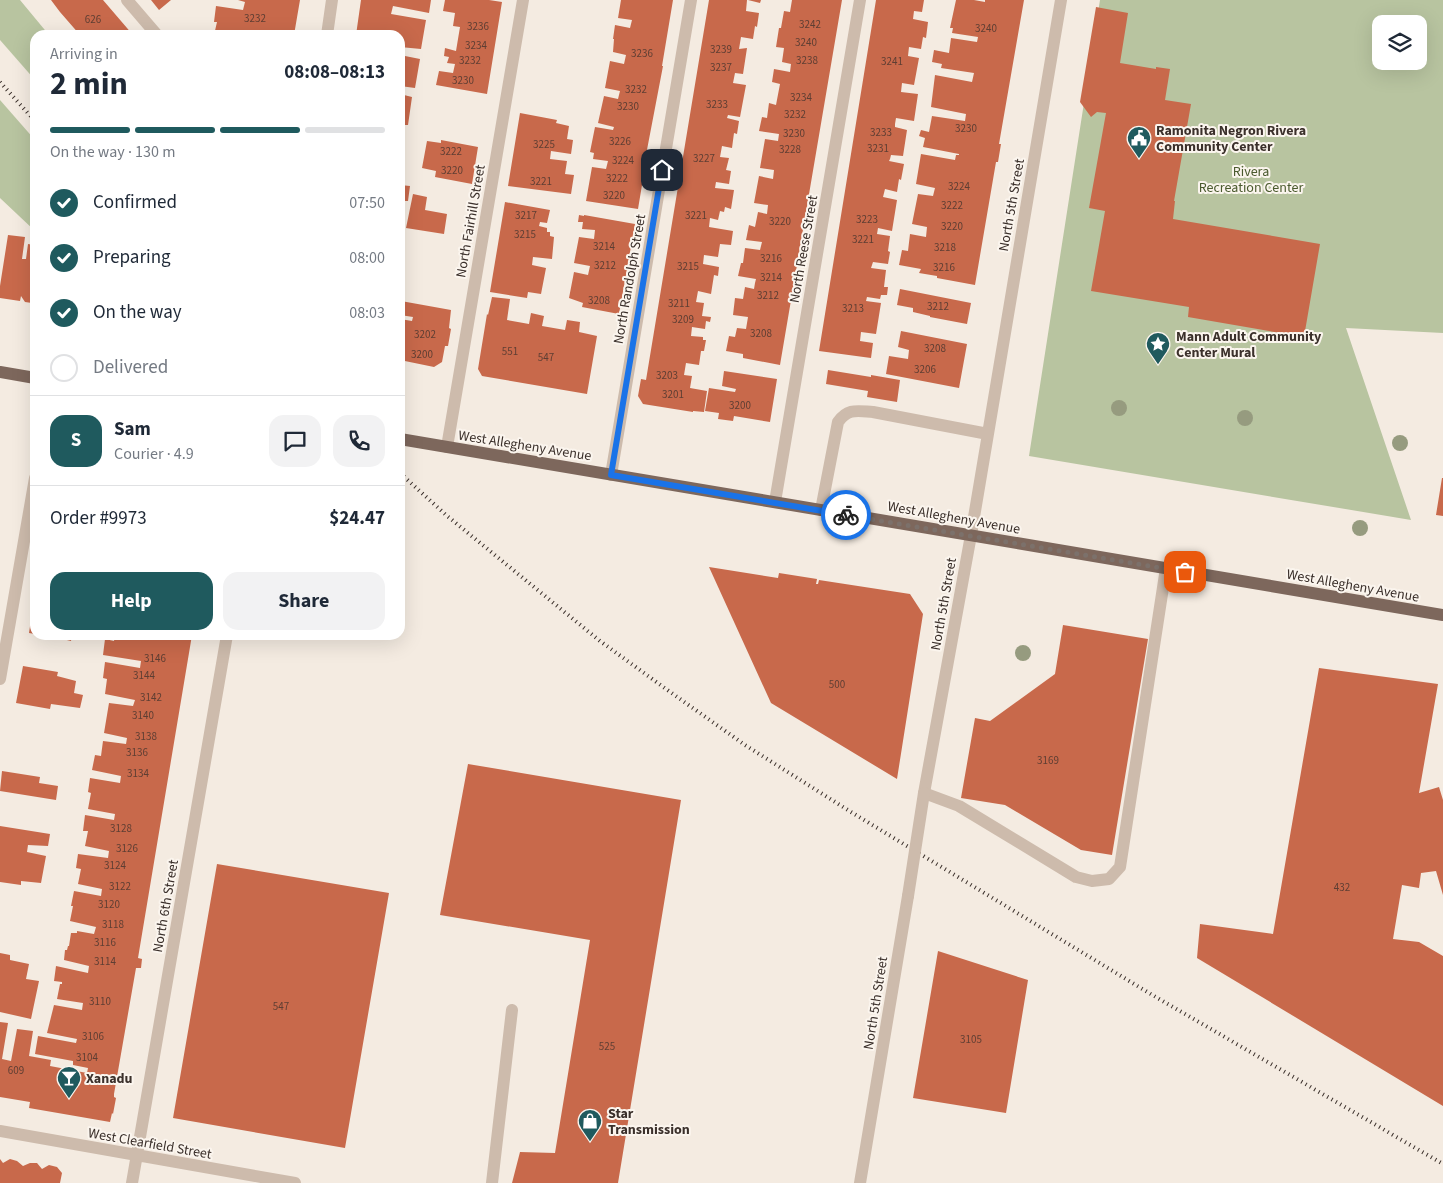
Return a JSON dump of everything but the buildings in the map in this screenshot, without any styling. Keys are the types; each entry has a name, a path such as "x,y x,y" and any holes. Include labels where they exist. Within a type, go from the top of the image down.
{"main road":[{"path":"0,372 30,377"},
{"name":"West Allegheny Avenue","path":"405,440 1443,615"}],"street":[{"path":"127,0 153,30"},
{"path":"327,30 332,0"},
{"name":"North Fairhill Street","path":"447,447 524,0"},
{"name":"North Randolph Street","path":"611,475 691,0"},
{"name":"North Reese Street","path":"775,502 860,0"},
{"name":"North 5th Street","path":"860,1183 924,793 971,535 1061,0"},
{"path":"821,510 838,422 844,414 854,411 872,412 988,434"},
{"path":"0,679 30,507"},
{"path":"924,793 959,806 1076,877 1092,881 1109,879 1120,867 1166,568"},
{"name":"North 6th Street","path":"132,1183 226,640"},
{"path":"492,1183 512,1010"},
{"name":"West Clearfield Street","path":"0,1131 295,1183"}],"green space":[{"path":"0,0 20,0 45,30 30,30 30,74 0,40"},
{"name":"Rivera Recreation Center","path":"1100,0 1443,0 1443,333 1346,328 1411,520 1029,456"},
{"path":"0,100 30,134 30,226 0,198"}],"railway":[{"path":"0,82 30,115"},
{"path":"405,478 446,515 600,641 745,745 851,812 1149,993 1443,1164"}],"way so far":[{"path":"846,515 1185,572"}],"place":[{"name":"Ramonita Negron Rivera Community Center","path":"1139,159"},
{"name":"Mann Adult Community Center Mural","path":"1158,365"},
{"name":"Xanadu","path":"69,1099"},
{"name":"Star Transmission","path":"590,1142"}],"route":[{"path":"662,170 611,475 846,515"}]}
